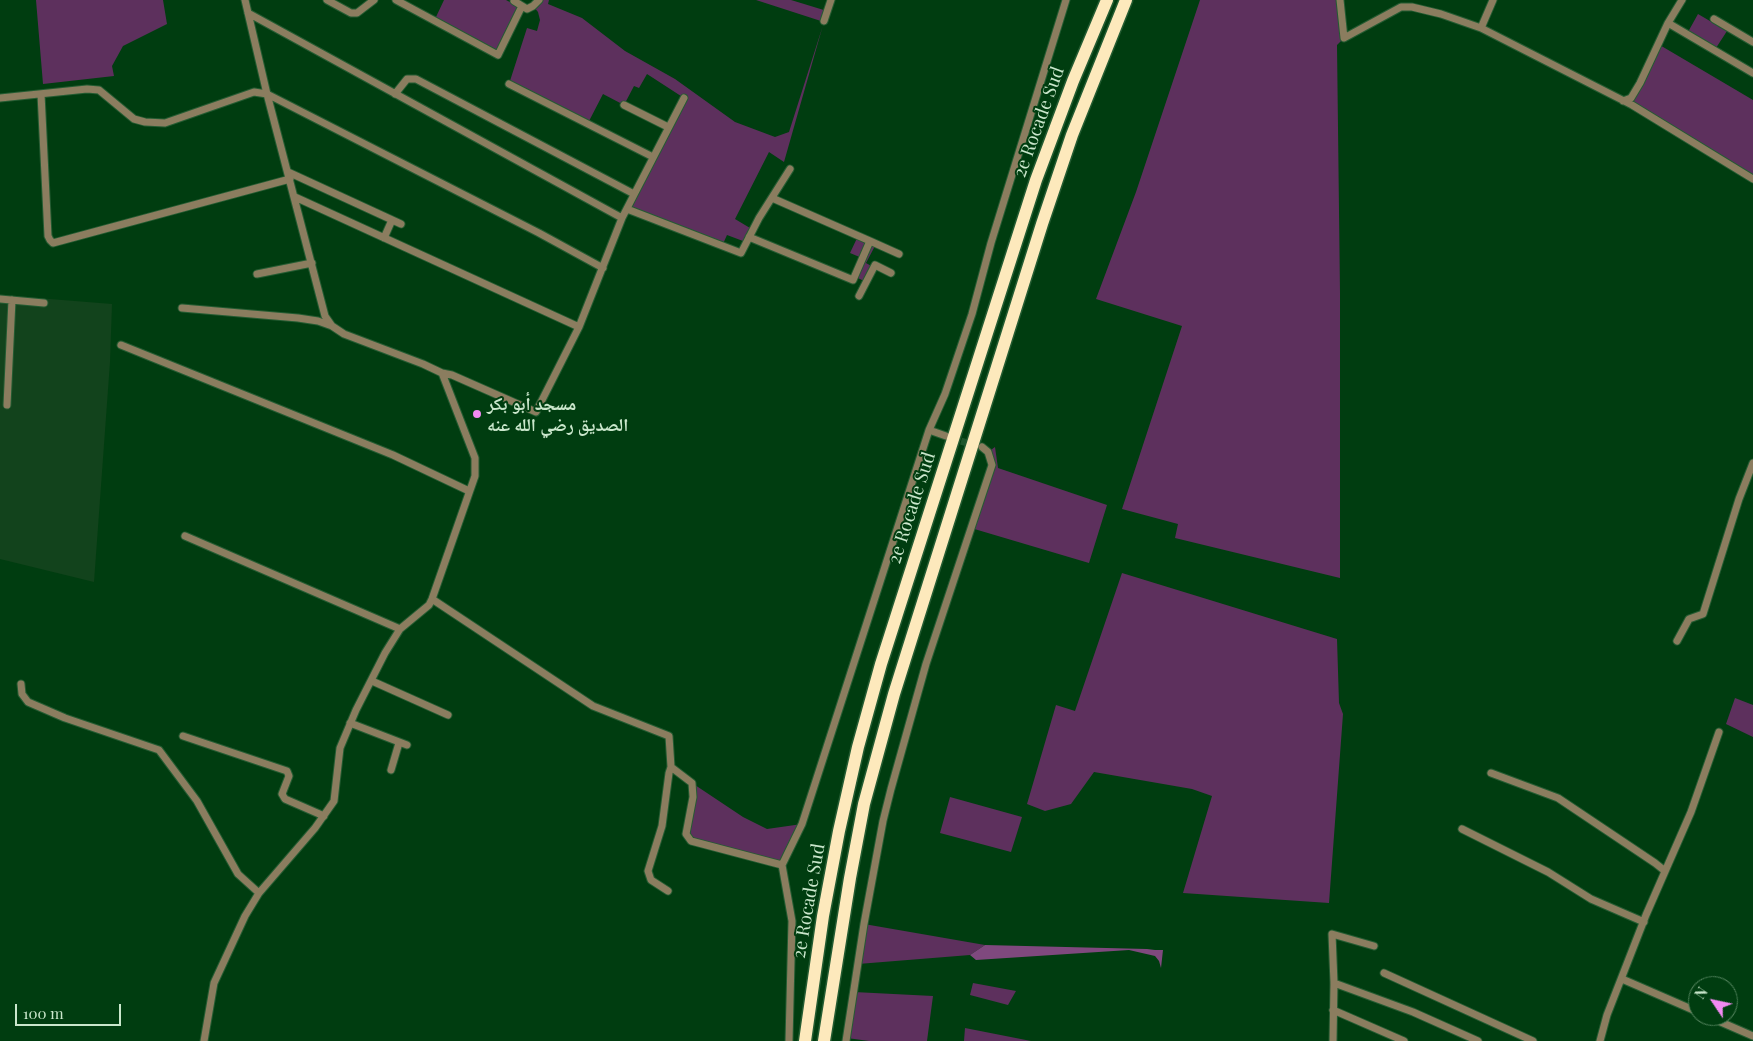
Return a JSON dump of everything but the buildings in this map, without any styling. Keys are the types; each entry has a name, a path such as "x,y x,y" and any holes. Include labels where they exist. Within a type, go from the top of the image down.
{"highway":[{"name":"2e Rocade Sud","path":"805,1041 832,863 848,788 869,705 936,488 1036,180 1069,89 1107,0"},
{"name":"2e Rocade Sud","path":"824,1041 860,823 894,694 1042,224 1072,135 1126,0"}],"street":[{"path":"245,0 267,94 325,316 332,326"},
{"path":"326,0 352,13 357,13 374,0"},
{"path":"396,0 498,55 522,6"},
{"path":"514,1 526,9 533,6 539,0"},
{"path":"824,21 831,0"},
{"path":"789,1041 792,921 782,865 802,824 929,430 945,394 972,314 991,243 1066,0"},
{"path":"1340,0 1344,38 1401,7 1412,7 1441,14 1481,28 1623,101 1632,101 1753,179"},
{"path":"1481,28 1493,0"},
{"path":"1632,101 1668,23 1682,0"},
{"path":"248,13 622,218"},
{"path":"1714,19 1753,42"},
{"path":"1668,23 1753,73"},
{"path":"395,94 407,78 416,79 634,194"},
{"path":"509,84 653,157"},
{"path":"0,98 87,89 99,90 134,119 145,122 165,123 254,92 267,94 539,232 603,268"},
{"path":"41,94 48,236 53,243 289,176 401,224"},
{"path":"182,308 318,321 332,326 344,334 442,373 452,375 536,412 579,326 622,218 684,98"},
{"path":"624,105 668,127"},
{"path":"627,209 741,253 790,169"},
{"path":"295,197 579,326"},
{"path":"772,198 899,254"},
{"path":"384,238 392,220"},
{"path":"749,237 852,280 870,241"},
{"path":"257,274 312,263"},
{"path":"859,296 875,265 891,273"},
{"path":"854,276 866,282"},
{"path":"0,299 44,303"},
{"path":"7,405 12,300"},
{"path":"121,345 394,455 469,491"},
{"path":"204,1041 214,983 245,916 259,893 324,816 334,801 340,748 356,710 400,629 429,605 432,598 475,476 475,458 468,436 442,373"},
{"path":"929,430 946,436"},
{"path":"846,1041 864,924 883,821 891,789 926,664 992,465 988,452 982,447"},
{"path":"1676,641 1689,619 1703,614 1738,499 1753,463"},
{"path":"185,536 400,629"},
{"path":"432,598 593,706 670,736 671,767 662,826 648,871 651,880 668,891"},
{"path":"372,681 448,716"},
{"path":"21,684 22,694 28,702 65,718 159,750 197,801 238,874 259,893"},
{"path":"350,724 403,744 391,770"},
{"path":"1600,1041 1607,1015 1691,812 1719,732"},
{"path":"183,736 287,771 289,776 282,794 285,800 324,816"},
{"path":"671,767 692,783 693,797 686,834 691,841 782,865"},
{"path":"1491,773 1558,798 1665,871"},
{"path":"1462,829 1548,872 1591,899 1644,922"},
{"path":"1333,1041 1334,982 1332,934 1374,946"},
{"path":"1384,972 1533,1041"},
{"path":"1622,979 1688,1008"},
{"path":"1334,982 1413,1012 1478,1041"},
{"path":"1333,1010 1404,1041"},
{"path":"1730,1026 1753,1036"}],"shaded area":[{"path":"36,0 163,0 167,24 123,46 112,66 114,76 43,84"},
{"path":"444,0 506,0 519,7 497,51 436,17"},
{"path":"539,0 549,0 548,4 582,18 625,51 675,79 735,122 775,137 789,132 823,26 784,162 769,152 735,219 750,228 743,241 727,235 722,246 627,209 684,98 647,74 639,88 634,86 624,105 603,94 588,123 509,84 527,28 537,31 540,20 538,12 533,6"},
{"path":"756,0 791,0 827,11 824,22"},
{"path":"1200,0 1340,0 1344,38 1337,45 1340,293 1340,578 1175,538 1178,524 1122,509 1182,326 1096,299 1136,192"},
{"path":"1698,14 1727,31 1716,48 1688,32"},
{"path":"1658,44 1753,100 1753,176 1632,105 1631,97"},
{"path":"858,236 876,244 866,263 873,267 866,282 854,276 862,258 850,253"},
{"path":"0,295 112,304 110,362 94,582 0,559"},
{"path":"995,447 998,468 1107,505 1089,563 971,528 992,465 988,452"},
{"path":"1122,573 1337,639 1339,703 1343,714 1329,903 1183,893 1212,796 1192,789 1094,772 1071,804 1045,811 1027,804 1056,705 1075,711"},
{"path":"1735,698 1753,705 1753,737 1726,724"},
{"path":"692,783 743,817 767,829 802,824 782,865 691,841 686,834"},
{"path":"950,797 1022,817 1011,852 940,833"},
{"path":"864,924 985,945 970,955 858,964"},
{"path":"985,945 1163,950 1161,968 1155,956 1129,950 976,960 970,955"},
{"path":"973,983 1016,991 1008,1005 970,995"},
{"path":"854,992 933,996 927,1041 869,1041 847,1038"},
{"path":"965,1028 1031,1041 964,1041"}],"tunnel":[{"path":"951,438 974,445"}],"place":[{"name":"مسجد أبو بكر الصديق رضي الله عنه","path":"477,414"}]}
